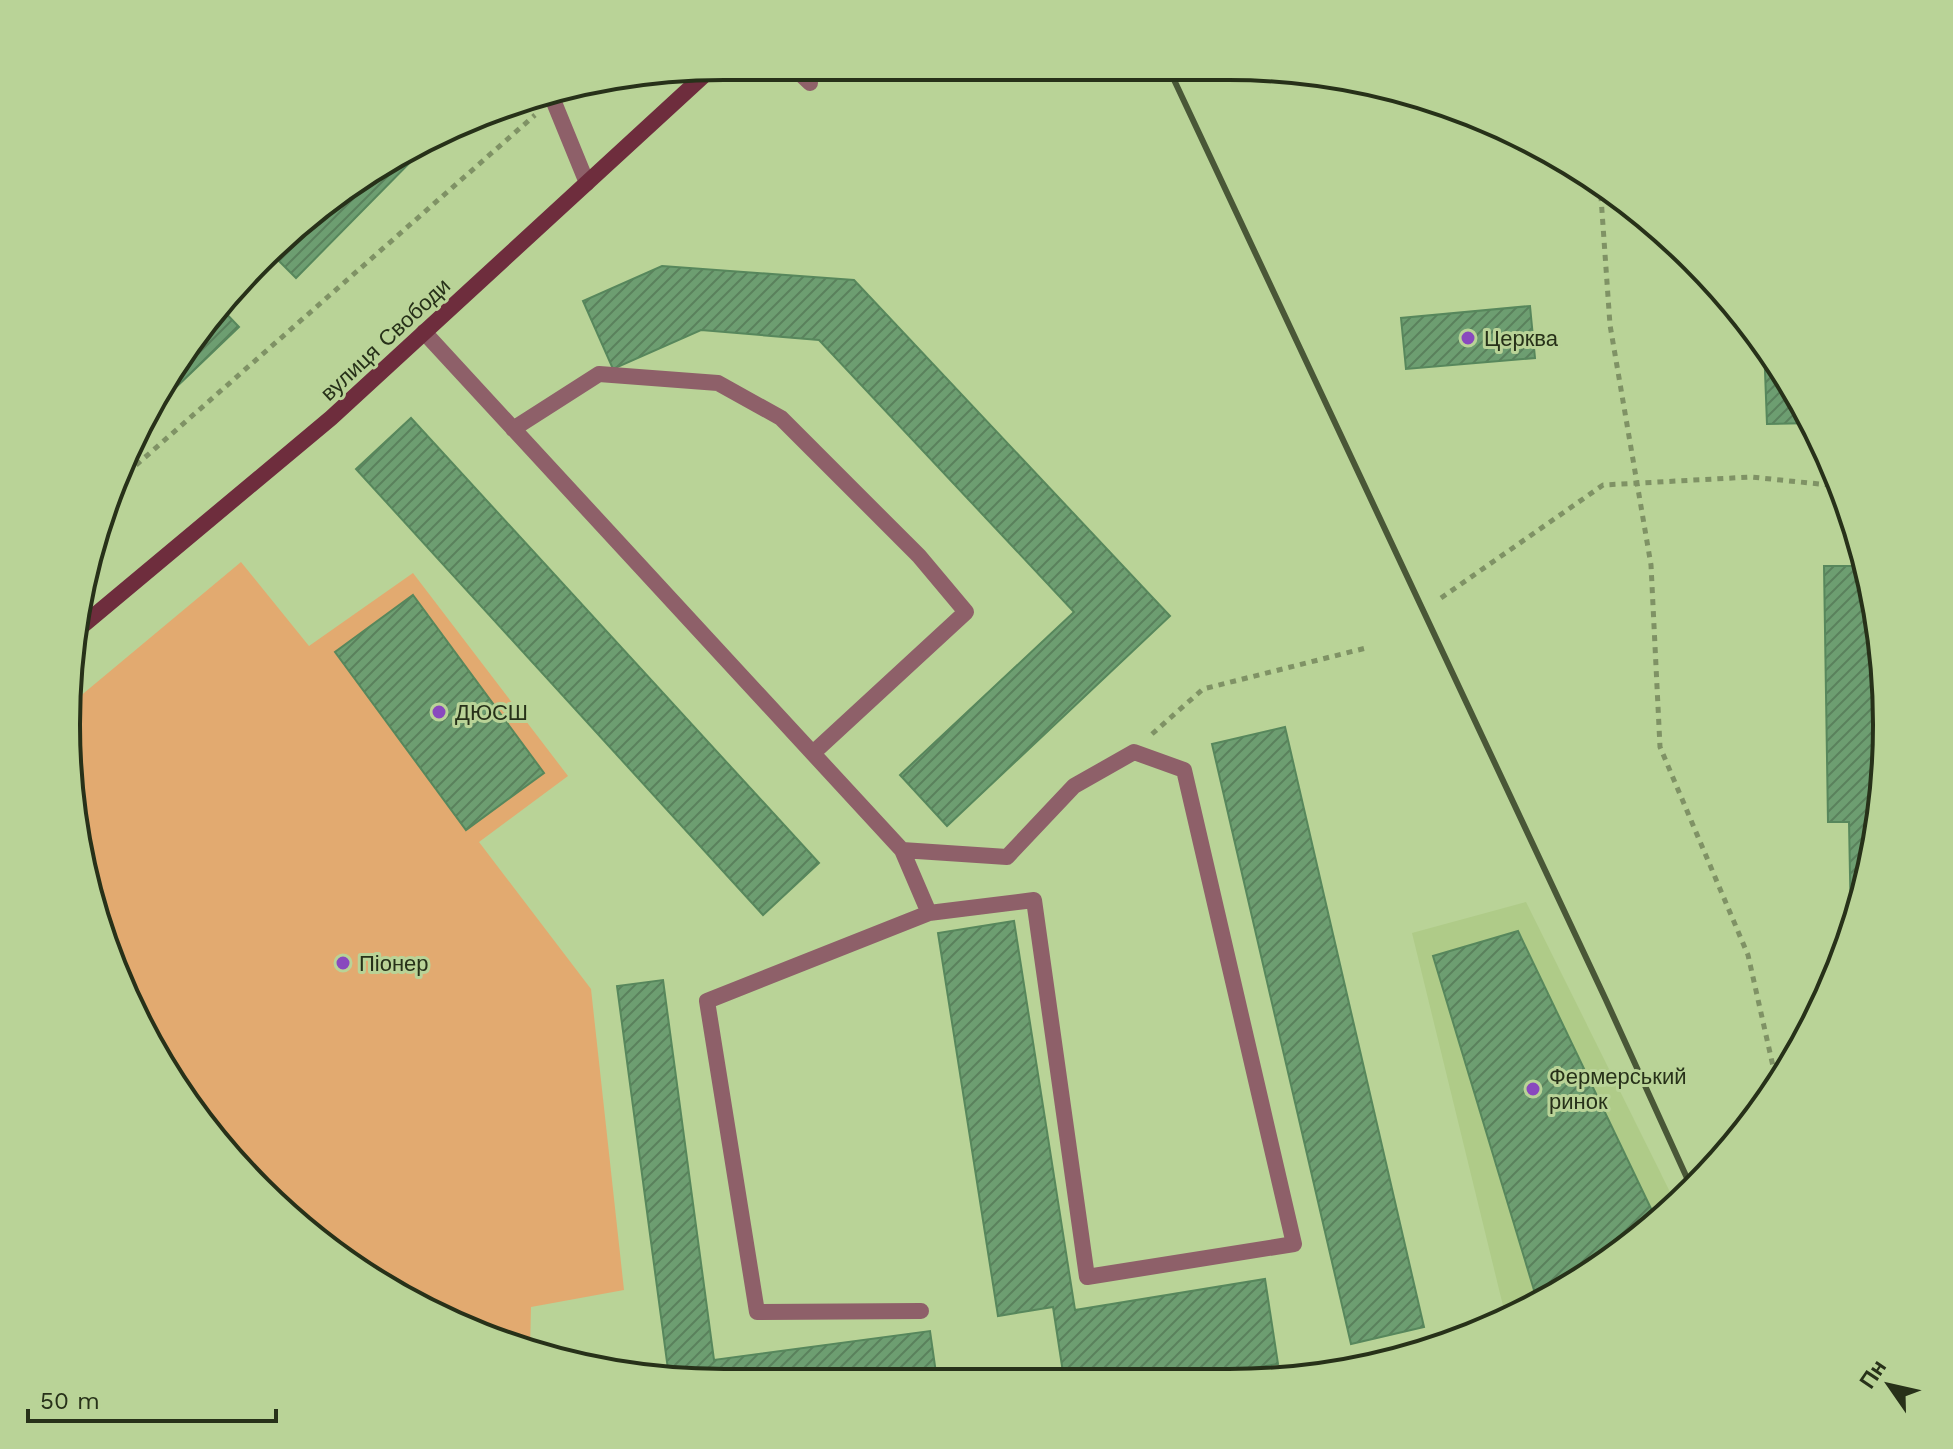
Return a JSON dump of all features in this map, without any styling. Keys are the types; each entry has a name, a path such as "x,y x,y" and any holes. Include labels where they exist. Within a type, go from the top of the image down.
{"main road":[{"name":"вулиця Свободи","path":"89,620 331,418 698,81"}],"street":[{"path":"807,80 810,83"},
{"path":"555,103 587,183"},
{"path":"424,332 902,850 929,913"},
{"path":"513,429 599,374 718,383 781,418 919,556 966,612 813,753"},
{"path":"902,850 1007,857 1074,786 1134,752 1184,770 1294,1244 1087,1277 1034,900 929,913 707,1001 757,1312 921,1311"}],"path":[{"path":"134,467 536,109"},
{"path":"1601,199 1610,325 1651,565 1660,747 1748,955 1773,1068"},
{"path":"1441,598 1603,485 1751,477 1827,485"},
{"path":"1127,757 1203,689 1366,648"}],"shaded area":[{"name":"Піонер","path":"241,562 309,646 413,573 568,776 479,842 591,989 624,1290 531,1307 530,1339 517,1335 439,1303 366,1260 300,1209 240,1149 213,1117 166,1047 146,1010 114,932 92,850 86,809 81,767 81,696"},
{"name":"Фермерський ринок","path":"1526,902 1670,1193 1621,1236 1587,1260 1503,1308 1412,933"}],"building":[{"path":"411,161 296,278 278,260 332,213"},
{"path":"662,266 854,280 1170,616 947,826 900,775 1074,612 819,340 701,330 613,369 583,301"},
{"name":"Церква","path":"1530,306 1535,358 1406,369 1401,318"},
{"path":"227,315 239,327 174,389"},
{"path":"1765,367 1799,423 1767,424"},
{"path":"411,418 819,863 763,915 356,469"},
{"path":"1824,566 1853,566 1867,640 1873,724 1867,809 1850,893 1849,822 1828,822"},
{"name":"ДЮСШ","path":"413,595 544,773 466,830 335,652"},
{"path":"1285,727 1424,1327 1351,1344 1212,744"},
{"path":"1014,921 1075,1310 1265,1279 1278,1364 1228,1369 1062,1369 1053,1307 998,1316 938,933"},
{"name":"Фермерський ринок","path":"1518,931 1652,1210 1587,1260 1535,1292 1433,956"},
{"path":"663,980 714,1360 930,1331 935,1369 668,1366 617,986"}],"railway":[{"path":"1174,80 1687,1177"}],"place":[{"name":"Церква","path":"1468,338"},
{"name":"ДЮСШ","path":"439,712"},
{"name":"Піонер","path":"343,963"},
{"name":"Фермерський ринок","path":"1533,1089"}]}
